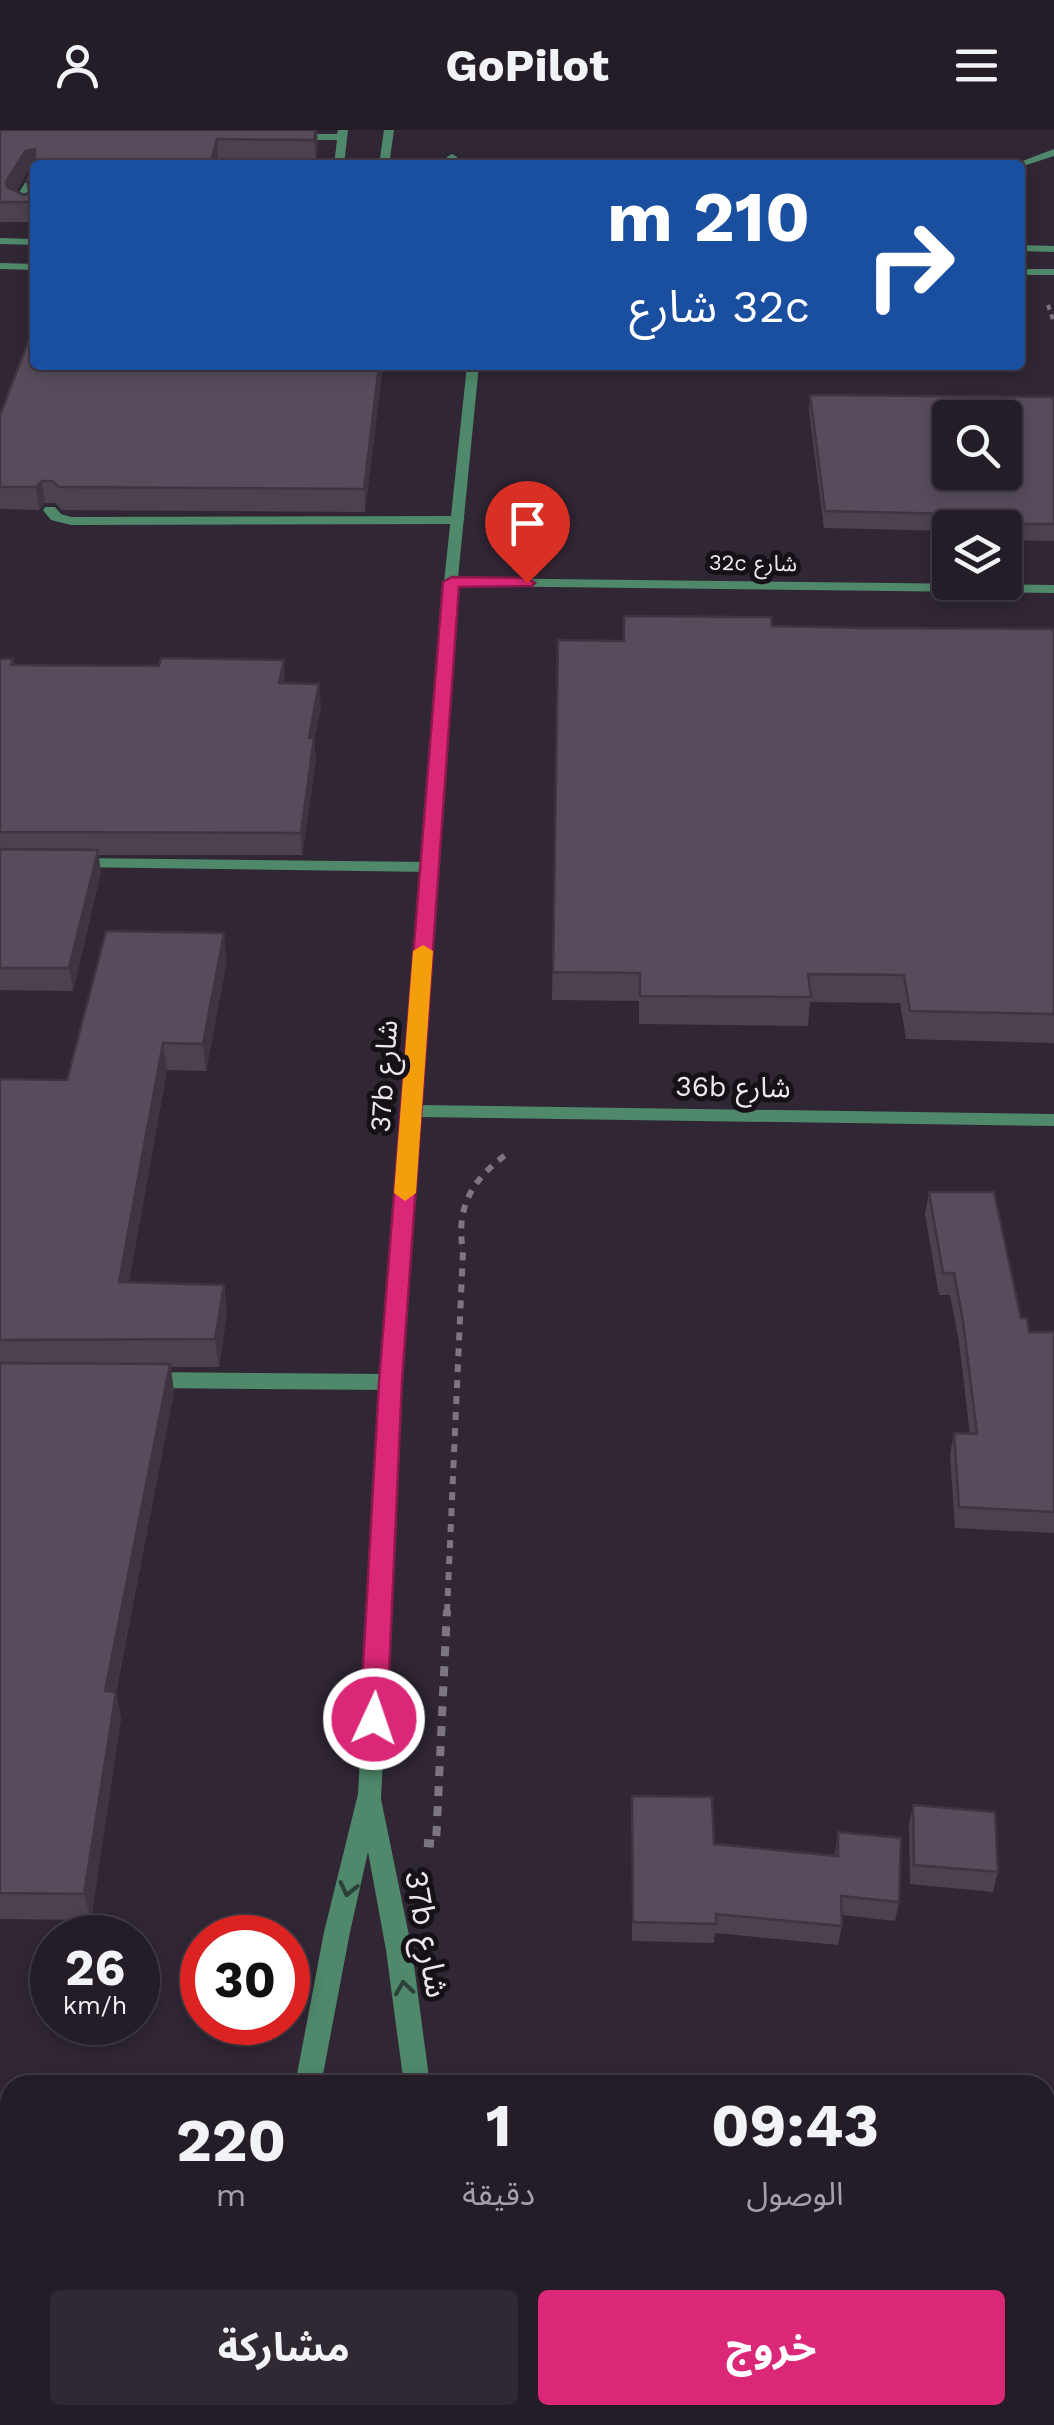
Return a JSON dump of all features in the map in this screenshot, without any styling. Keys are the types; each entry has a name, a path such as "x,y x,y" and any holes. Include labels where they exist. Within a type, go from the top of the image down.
{"street":[{"path":"385,160 389,130"},
{"path":"283,137 343,134 340,160"},
{"path":"1025,162 1054,152"},
{"path":"29,208 18,204 30,184"},
{"path":"0,241 30,242"},
{"path":"1025,248 1054,248"},
{"path":"1038,272 1054,264"},
{"path":"0,266 30,267"},
{"path":"1025,272 1054,272"},
{"name":"37b شارع","path":"310,2075 337,1932 370,1794 390,1382 452,582 473,370"},
{"path":"50,510 56,517 80,521 458,520"},
{"name":"32c شارع","path":"452,582 1054,589"},
{"path":"58,863 430,866"},
{"name":"36b شارع","path":"411,1112 1054,1120"},
{"path":"117,1380 390,1382"},
{"name":"37b شارع","path":"370,1794 416,2075"}],"path":[{"path":"378,1840 436,1844 463,1251 458,1234 460,1211 470,1186 488,1166 515,1149"}],"building":[{"path":"0,130 316,130 314,140 217,139 211,160 35,160 35,149 25,151 6,182 7,187 24,195 30,192 30,202 0,202"},
{"path":"30,337 30,370 378,370 364,489 59,487 52,481 42,481 36,487 0,487 0,415"},
{"path":"810,395 1054,397 1054,524 1022,524 1022,510 932,510 932,513 825,511"},
{"path":"624,616 771,617 772,626 1054,629 1054,1014 910,1011 904,975 808,974 811,997 640,996 640,973 553,972 558,640 624,641"},
{"path":"161,658 284,660 279,683 319,684 309,738 314,738 301,833 0,832 0,659 13,659 11,665 159,666"},
{"path":"0,849 98,850 69,968 0,968"},
{"path":"106,931 224,933 203,1044 163,1043 119,1282 224,1285 215,1339 0,1340 0,1079 67,1080"},
{"path":"929,1192 994,1192 1021,1318 1027,1318 1029,1332 1054,1332 1054,1512 959,1507 954,1433 977,1434 954,1273 943,1273"},
{"path":"0,1363 170,1364 105,1691 116,1692 84,1894 0,1893"},
{"path":"632,1796 712,1797 714,1844 838,1856 838,1832 901,1838 899,1902 841,1896 842,1926 716,1914 716,1924 633,1922"},
{"path":"913,1805 995,1812 998,1872 914,1865"}],"slow traffic":[{"path":"405,1193 423,951"}],"route":[{"path":"374,1719 390,1382 452,582 527,583"}]}
